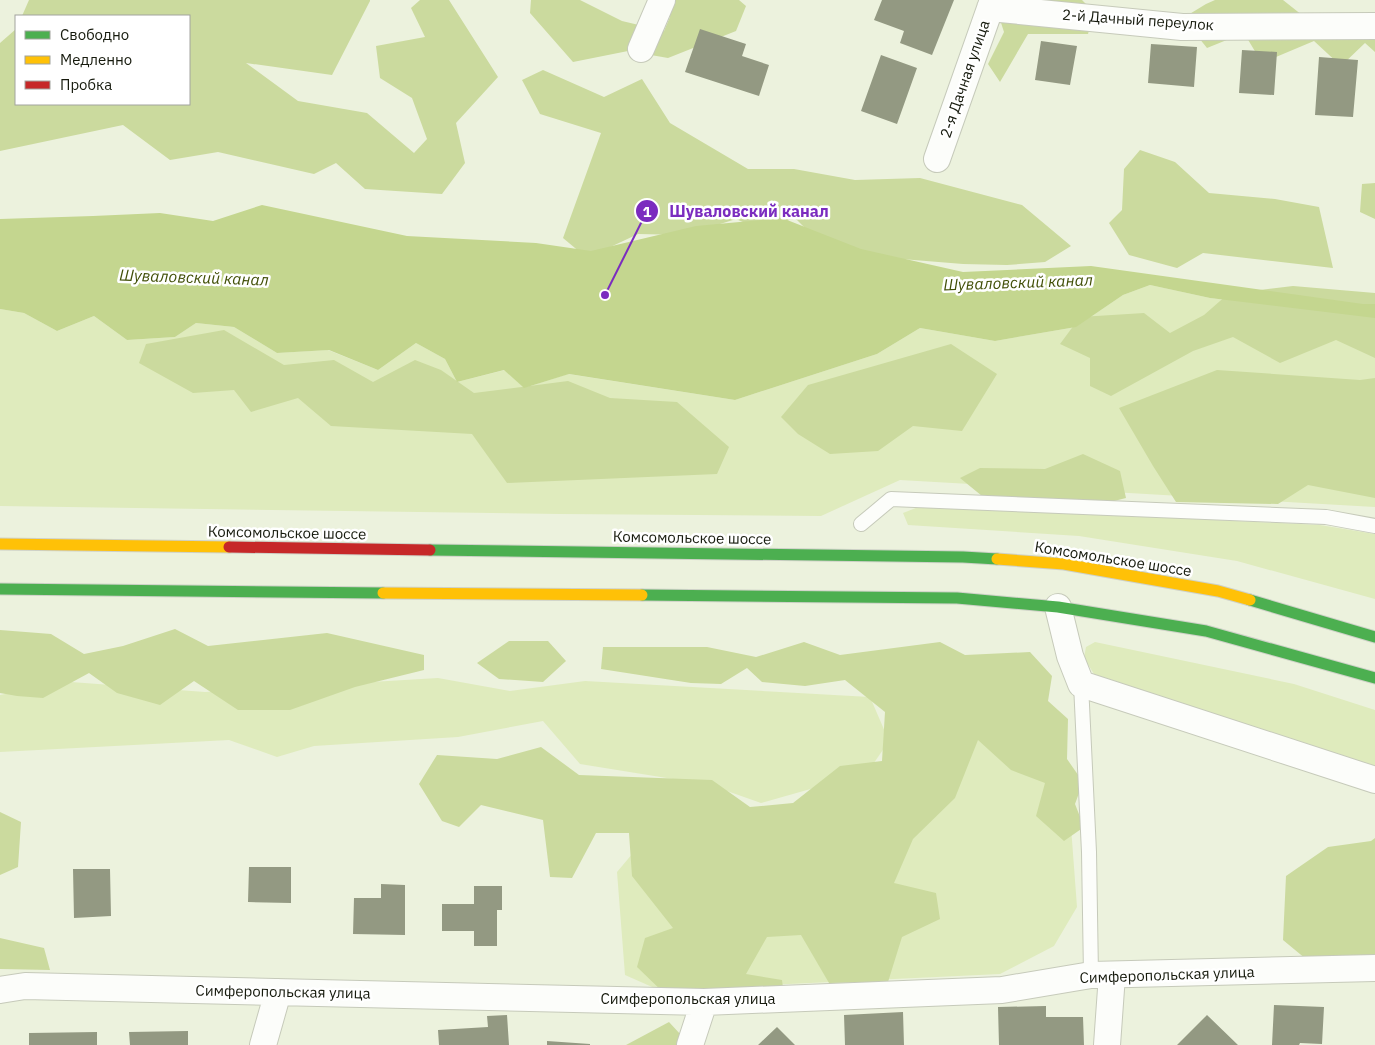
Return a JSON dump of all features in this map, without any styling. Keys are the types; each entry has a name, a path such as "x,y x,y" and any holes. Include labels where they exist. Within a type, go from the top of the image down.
{"main road":[{"name":"Комсомольское шоссе","path":"0,544 963,557 1064,564 1218,591 1375,637"},
{"path":"0,589 957,598 1058,607 1206,631 1375,678"}],"street":[{"path":"641,49 662,0"},
{"name":"2-й Дачный переулок","path":"992,4 1182,27 1375,26"},
{"name":"2-я Дачная улица","path":"938,159 992,4"},
{"path":"1058,607 1070,656 1082,684 1375,780"},
{"name":"Симферопольская улица","path":"0,990 25,986 704,1002 1002,990 1102,975 1375,968"},
{"path":"1102,975 1107,1045"},
{"path":"263,1045 278,992"},
{"path":"690,1045 704,1002"}],"lane":[{"path":"861,524 891,499 1326,517 1375,526"},
{"path":"1082,684 1089,852 1102,975"}],"shaded area":[{"path":"29,0 370,0 332,75 246,63 298,101 367,113 414,153 427,139 412,98 380,78 376,46 425,37 411,8 420,0 449,0 498,77 456,123 465,163 442,194 365,189 336,163 314,174 218,152 170,160 123,125 0,151 0,43 15,30 15,105 190,105 190,15 22,15"},
{"path":"531,0 580,0 622,21 664,31 670,17 663,0 739,0 746,6 736,31 668,58 628,51 573,62 530,13"},
{"path":"995,0 1082,0 1094,12 1088,34 1028,34 1000,82 988,64 1004,32"},
{"path":"1215,0 1283,0 1307,19 1375,28 1375,52 1365,43 1341,66 1314,41 1262,63 1244,33 1207,48 1183,18"},
{"path":"543,70 604,97 642,79 670,123 748,169 794,169 855,180 920,178 1022,205 1071,246 1045,262 1007,265 963,264 877,257 821,244 795,218 761,230 736,219 685,235 638,234 587,258 563,238 601,133 540,114 522,80"},
{"path":"1140,150 1175,162 1209,193 1275,199 1319,207 1333,268 1203,253 1177,268 1129,255 1109,223 1122,210 1124,169"},
{"path":"1375,183 1375,219 1360,212 1362,184"},
{"path":"1150,285 1210,298 1375,318 1375,507 900,480 821,516 0,506 0,309 24,313 57,331 94,316 127,340 175,337 196,323 234,327 277,353 328,350 378,370 416,343 445,359 457,382 505,370 524,388 568,374 735,400 877,354 920,328 995,341 1076,327 1123,295"},
{"path":"1293,286 1375,293 1375,358 1336,340 1280,363 1233,337 1193,351 1111,396 1090,386 1090,358 1060,344 1080,317 1144,313 1170,333 1204,315 1228,294"},
{"path":"224,330 284,365 334,360 373,382 415,360 441,370 474,393 568,381 610,398 677,402 729,447 717,474 507,483 472,434 331,426 298,398 251,412 234,390 193,393 139,363 146,344"},
{"path":"951,344 997,374 962,431 913,426 878,451 830,454 798,434 781,417 808,385"},
{"path":"1217,370 1360,380 1375,378 1375,498 1308,485 1278,504 1176,502 1119,408"},
{"path":"1083,454 1120,471 1126,498 1110,502 982,496 960,478 980,468 1045,469"},
{"path":"921,506 1320,525 1375,534 1375,599 1237,561 1079,536 908,525 903,513"},
{"path":"175,629 208,646 327,633 424,655 424,670 355,687 290,710 238,710 194,681 160,705 117,693 89,673 43,698 0,693 0,630 51,634 84,654 123,646"},
{"path":"509,641 548,641 566,661 543,682 499,679 477,663"},
{"path":"804,642 840,655 940,642 965,655 1030,652 1052,676 1048,701 1068,719 1067,759 1083,782 1075,804 1084,827 1064,841 1036,816 1045,783 1011,770 978,740 955,798 913,839 894,883 936,893 940,919 902,937 888,982 829,983 801,935 767,937 746,974 782,980 784,995 666,995 637,967 645,938 673,928 632,876 629,833 596,833 572,878 550,877 543,820 481,805 459,827 442,821 419,784 437,755 497,759 541,747 579,775 712,780 750,807 793,803 840,766 882,761 885,712 845,680 805,686 762,682 747,668 721,684 691,683 601,669 603,647 707,647 756,657"},
{"path":"1095,642 1294,684 1375,710 1375,767 1094,674 1084,658 1086,647"},
{"path":"438,678 510,691 585,681 870,697 889,741 867,773 761,803 710,785 580,764 543,721 458,737 314,746 277,757 229,740 0,752 0,695 71,682 205,692"},
{"path":"939,719 1064,733 1077,907 1054,946 1000,974 659,990 625,975 617,872 660,821 790,831"},
{"path":"0,812 21,822 18,867 0,875"},
{"path":"1375,838 1375,963 1339,955 1312,964 1283,940 1286,876 1328,847 1371,841"},
{"path":"0,938 44,948 50,970 0,969"},
{"path":"669,1022 681,1035 676,1045 626,1045"}],"water":[{"path":"262,205 407,236 536,243 591,251 696,226 782,218 861,249 963,272 1091,266 1363,304 1375,304 1375,318 1210,298 1150,285 1123,295 1076,327 995,341 920,328 877,354 735,400 569,374 524,388 504,370 457,382 445,359 416,343 378,370 329,350 277,353 234,327 196,323 175,337 127,340 94,316 57,331 24,313 0,309 0,219 160,213 213,221"}],"building":[{"path":"882,0 954,0 932,55 900,43 904,31 874,20"},
{"path":"700,29 746,44 742,56 769,65 759,96 685,72"},
{"path":"1041,41 1077,46 1070,85 1035,80"},
{"path":"1151,44 1197,47 1194,87 1148,83"},
{"path":"1242,50 1277,52 1274,95 1239,93"},
{"path":"881,55 917,68 897,124 861,111"},
{"path":"1319,57 1358,60 1353,117 1315,115"},
{"path":"249,867 291,867 291,903 248,902"},
{"path":"73,869 110,869 111,916 74,918"},
{"path":"381,884 405,885 405,935 353,934 354,898 381,898"},
{"path":"474,886 502,886 502,910 497,910 497,946 474,946 474,931 442,931 442,904 474,904"},
{"path":"1274,1005 1324,1007 1322,1044 1272,1045"},
{"path":"1046,1006 1046,1017 1083,1017 1084,1045 999,1045 998,1007"},
{"path":"903,1012 904,1045 845,1045 844,1015"},
{"path":"507,1015 509,1045 439,1045 438,1030 488,1027 487,1016"},
{"path":"1207,1015 1238,1045 1177,1045"},
{"path":"777,1027 795,1045 758,1045"},
{"path":"188,1031 188,1045 130,1045 129,1032"},
{"path":"97,1032 97,1045 29,1045 29,1033"},
{"path":"547,1041 590,1044 590,1045 547,1045"}],"traffic: fast":[{"path":"430,550 997,559"},
{"path":"0,589 383,593"},
{"path":"642,595 957,598 1058,607 1206,631 1375,678"},
{"path":"1250,600 1375,637"}],"traffic: slow":[{"path":"0,544 229,547"},
{"path":"997,559 1064,564 1218,591 1250,600"},
{"path":"383,593 642,595"}],"traffic: jam":[{"path":"229,547 430,550"}],"place":[{"name":"Шуваловский канал","path":"605,295"}]}
